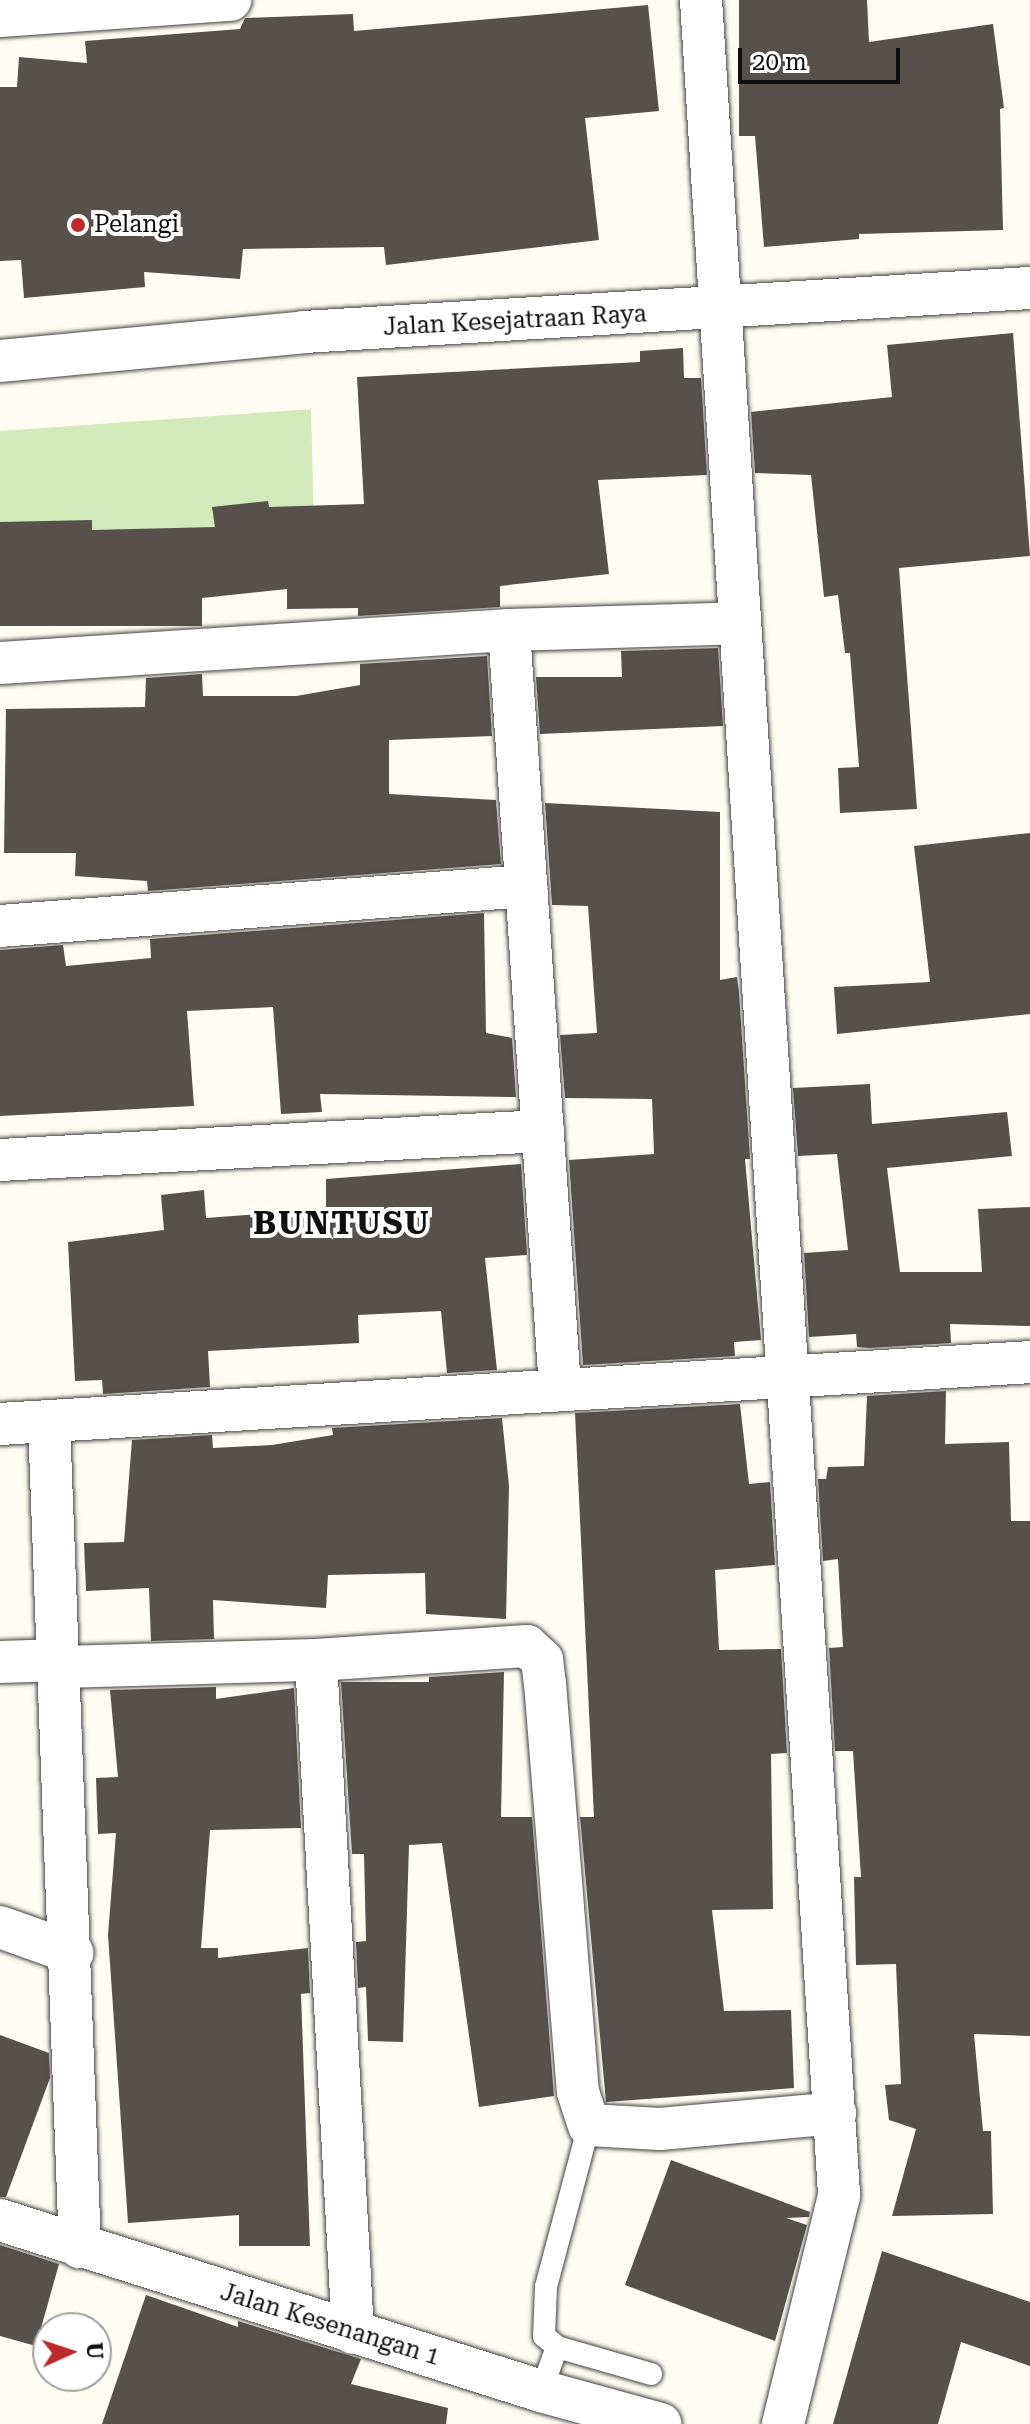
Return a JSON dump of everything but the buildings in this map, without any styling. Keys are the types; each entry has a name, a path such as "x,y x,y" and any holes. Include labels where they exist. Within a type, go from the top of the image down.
{"street":[{"path":"0,16 46,6 230,0"},
{"path":"701,0 724,309 740,623 839,2196 783,2424"},
{"name":"Jalan Kesejatraan Raya","path":"0,361 304,332 724,309 1030,288"},
{"path":"0,663 509,630 740,623"},
{"path":"509,630 560,1387"},
{"path":"0,926 526,886"},
{"path":"0,1160 543,1131"},
{"path":"0,1424 560,1387 789,1378 1030,1362"},
{"path":"49,1422 73,1953 80,2247"},
{"path":"0,1662 316,1660 527,1646 542,1660 578,2092 589,2125 660,2129 835,2113"},
{"path":"316,1660 353,2333"},
{"path":"0,1927 73,1953"},
{"name":"Jalan Kesenangan 1","path":"0,2220 353,2333 661,2424"}],"lane":[{"path":"589,2125 546,2287 542,2324 544,2336 557,2347 651,2374"},
{"path":"541,2391 557,2347"}],"green space":[{"path":"311,409 314,526 0,537 0,431"}],"place":[{"name":"Pelangi","path":"78,225"}],"district":[{"name":"BUNTUSU","path":"342,1223"}]}
